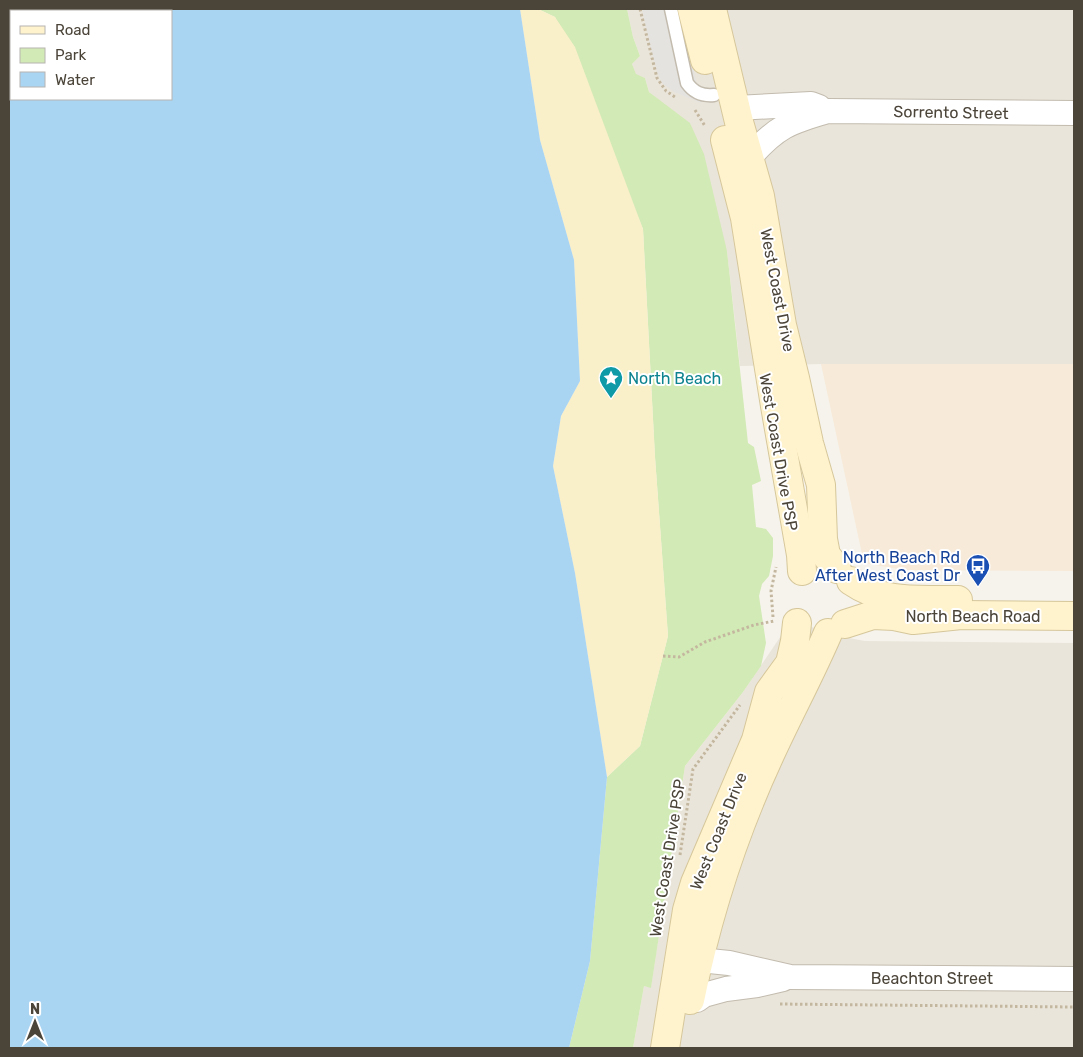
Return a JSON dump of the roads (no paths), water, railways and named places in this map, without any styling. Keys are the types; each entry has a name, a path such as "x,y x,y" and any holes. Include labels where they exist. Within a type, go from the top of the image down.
{"main road":[{"name":"West Coast Drive","path":"682,1048 690,1000 687,910 696,883 756,740 768,692 790,663 787,607 801,555 745,218 714,104 692,9"},
{"name":"West Coast Drive","path":"712,9 714,104 749,158 760,196 782,325 808,443 821,485 823,539 826,555 844,575"},
{"path":"813,566 825,566 844,575 855,592 855,604 852,615 836,628 817,633 806,630 787,607 813,566"},
{"name":"North Beach Road","path":"844,575 871,593 902,600 1074,600"},
{"name":"North Beach Road","path":"836,628 873,615 894,616 913,620 961,615 1074,616"},
{"name":"West Coast Drive","path":"665,1048 689,958 730,852 769,758 816,662 836,628"}],"street":[{"name":"Sorrento Street","path":"714,104 812,104 828,111"},
{"name":"Sorrento Street","path":"749,158 775,131 795,120 828,111 1074,113"},
{"name":"Beachton Street","path":"689,958 729,963 790,977 1074,979"},
{"name":"Beachton Street","path":"690,1000 697,1000 704,995 726,989 756,985 790,977"}],"lane":[{"path":"671,9 687,83 692,90 714,104"}],"water":[{"path":"9,9 520,9 540,140 574,260 580,381 561,416 553,466 575,573 607,777 590,961 569,1048 9,1048"}],"place":[{"name":"North Beach","path":"611,399"},
{"name":"North Beach Rd After West Coast Dr","path":"978,587"}]}
